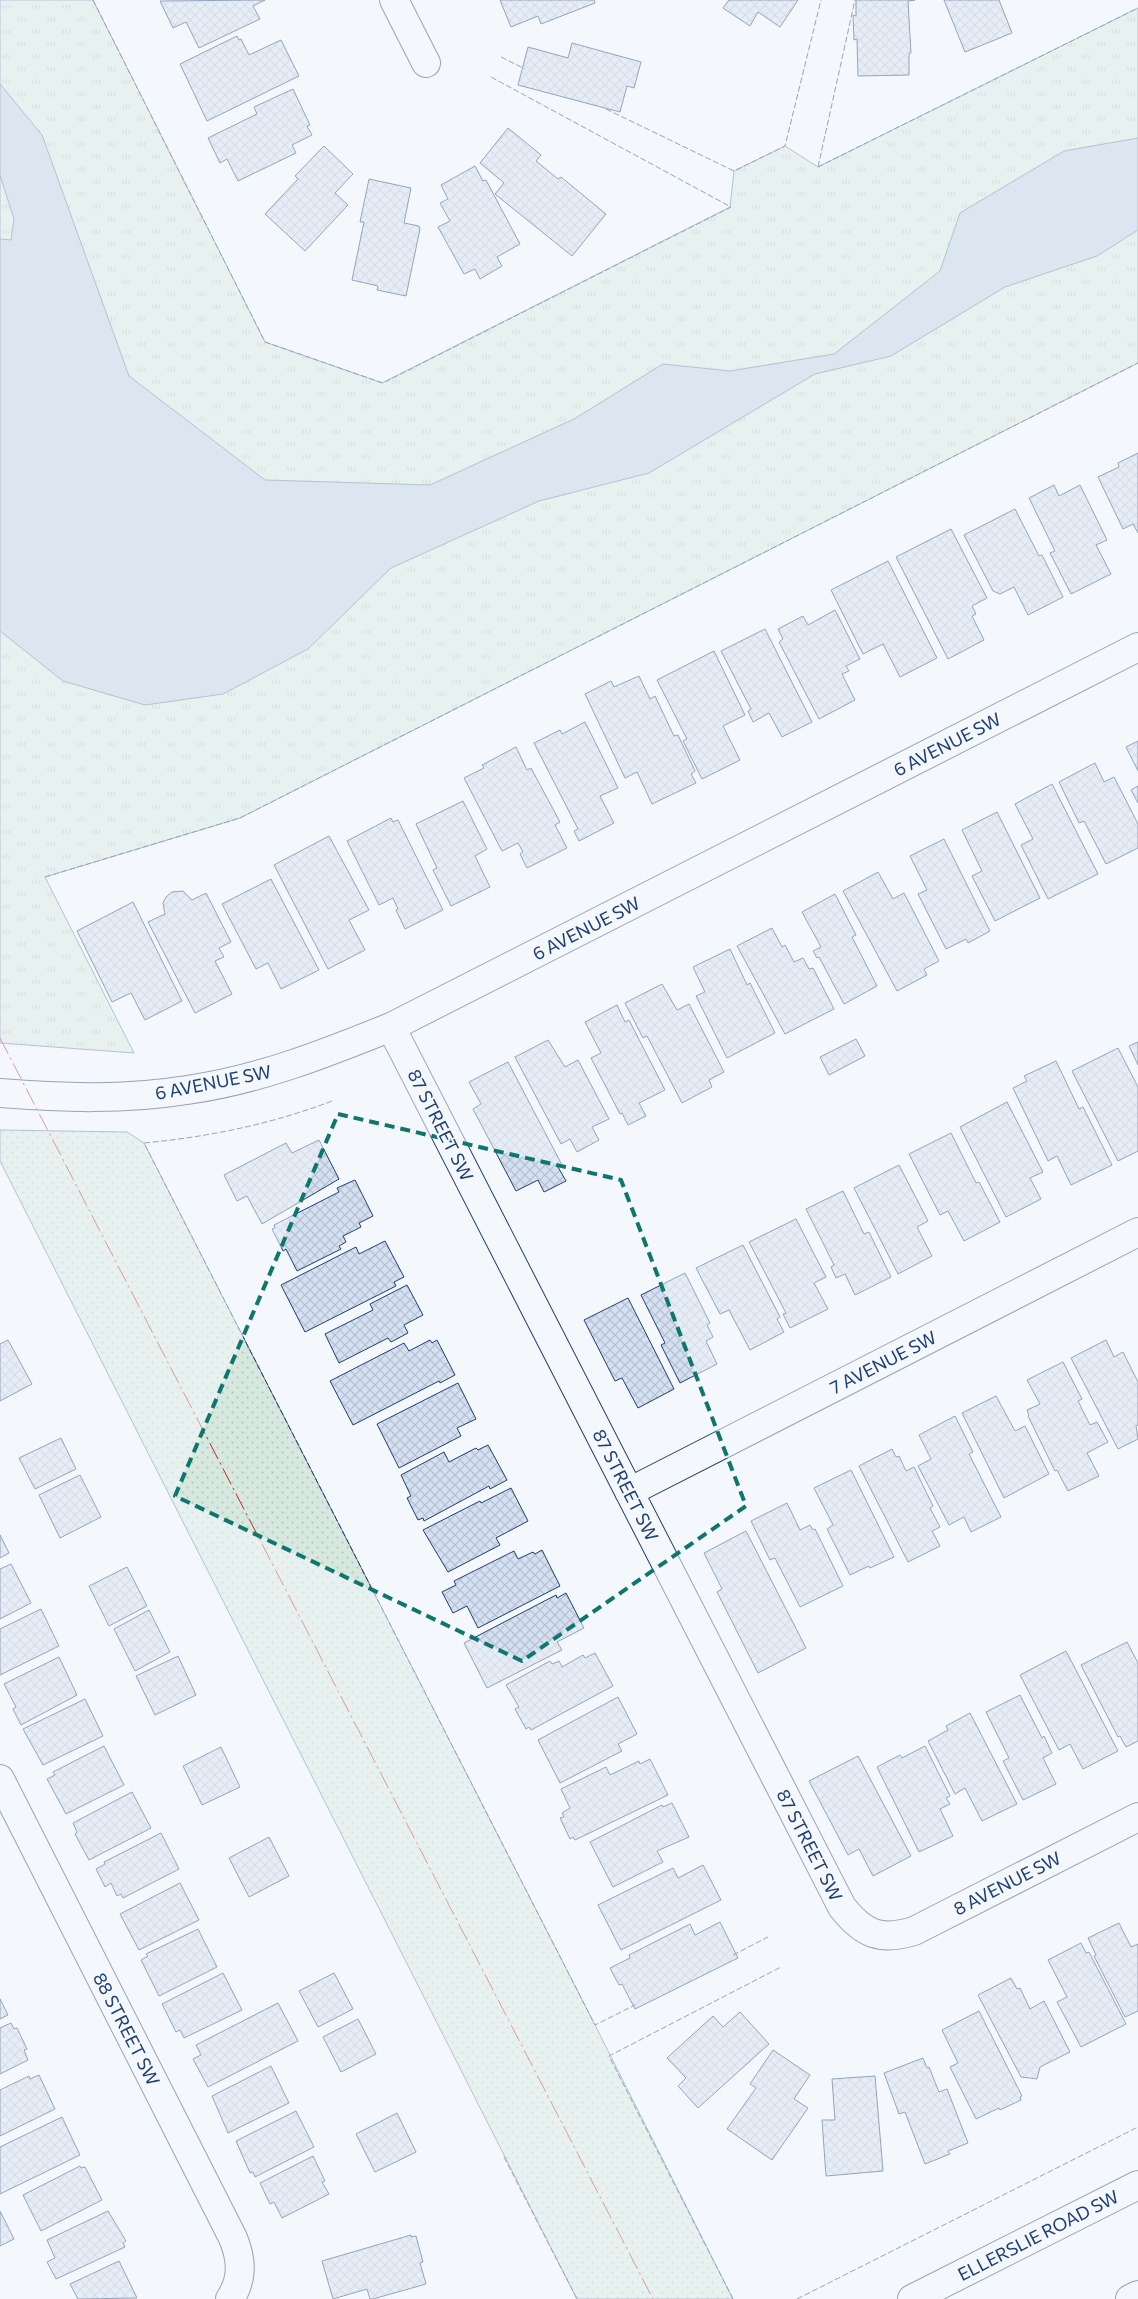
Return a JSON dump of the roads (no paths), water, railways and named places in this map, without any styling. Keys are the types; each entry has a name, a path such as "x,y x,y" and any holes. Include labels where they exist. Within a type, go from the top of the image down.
{"street":[{"path":"394,0 426,63"},
{"name":"6 AVENUE SW","path":"0,1093 95,1097 187,1090 268,1072 321,1055 391,1027 1138,647"},
{"name":"87 STREET SW","path":"391,1027 842,1908 861,1927 872,1934"},
{"name":"7 AVENUE SW","path":"629,1492 1138,1232"},
{"name":"88 STREET SW","path":"0,1779 233,2238 241,2263 235,2290"},
{"name":"8 AVENUE SW","path":"872,1934 897,1936 914,1931 1138,1817"},
{"name":"ELLERSLIE ROAD SW","path":"912,2299 1138,2185"},
{"path":"1130,2299 1138,2295"}],"water":[{"path":"0,84 42,135 129,376 265,480 430,485 574,419 663,364 730,371 834,354 940,271 960,213 1064,151 1138,138 1138,230 1097,256 1005,287 891,356 815,374 649,473 539,501 391,568 308,649 223,694 145,705 63,681 0,631 0,239 11,240 14,219 0,175"}]}
